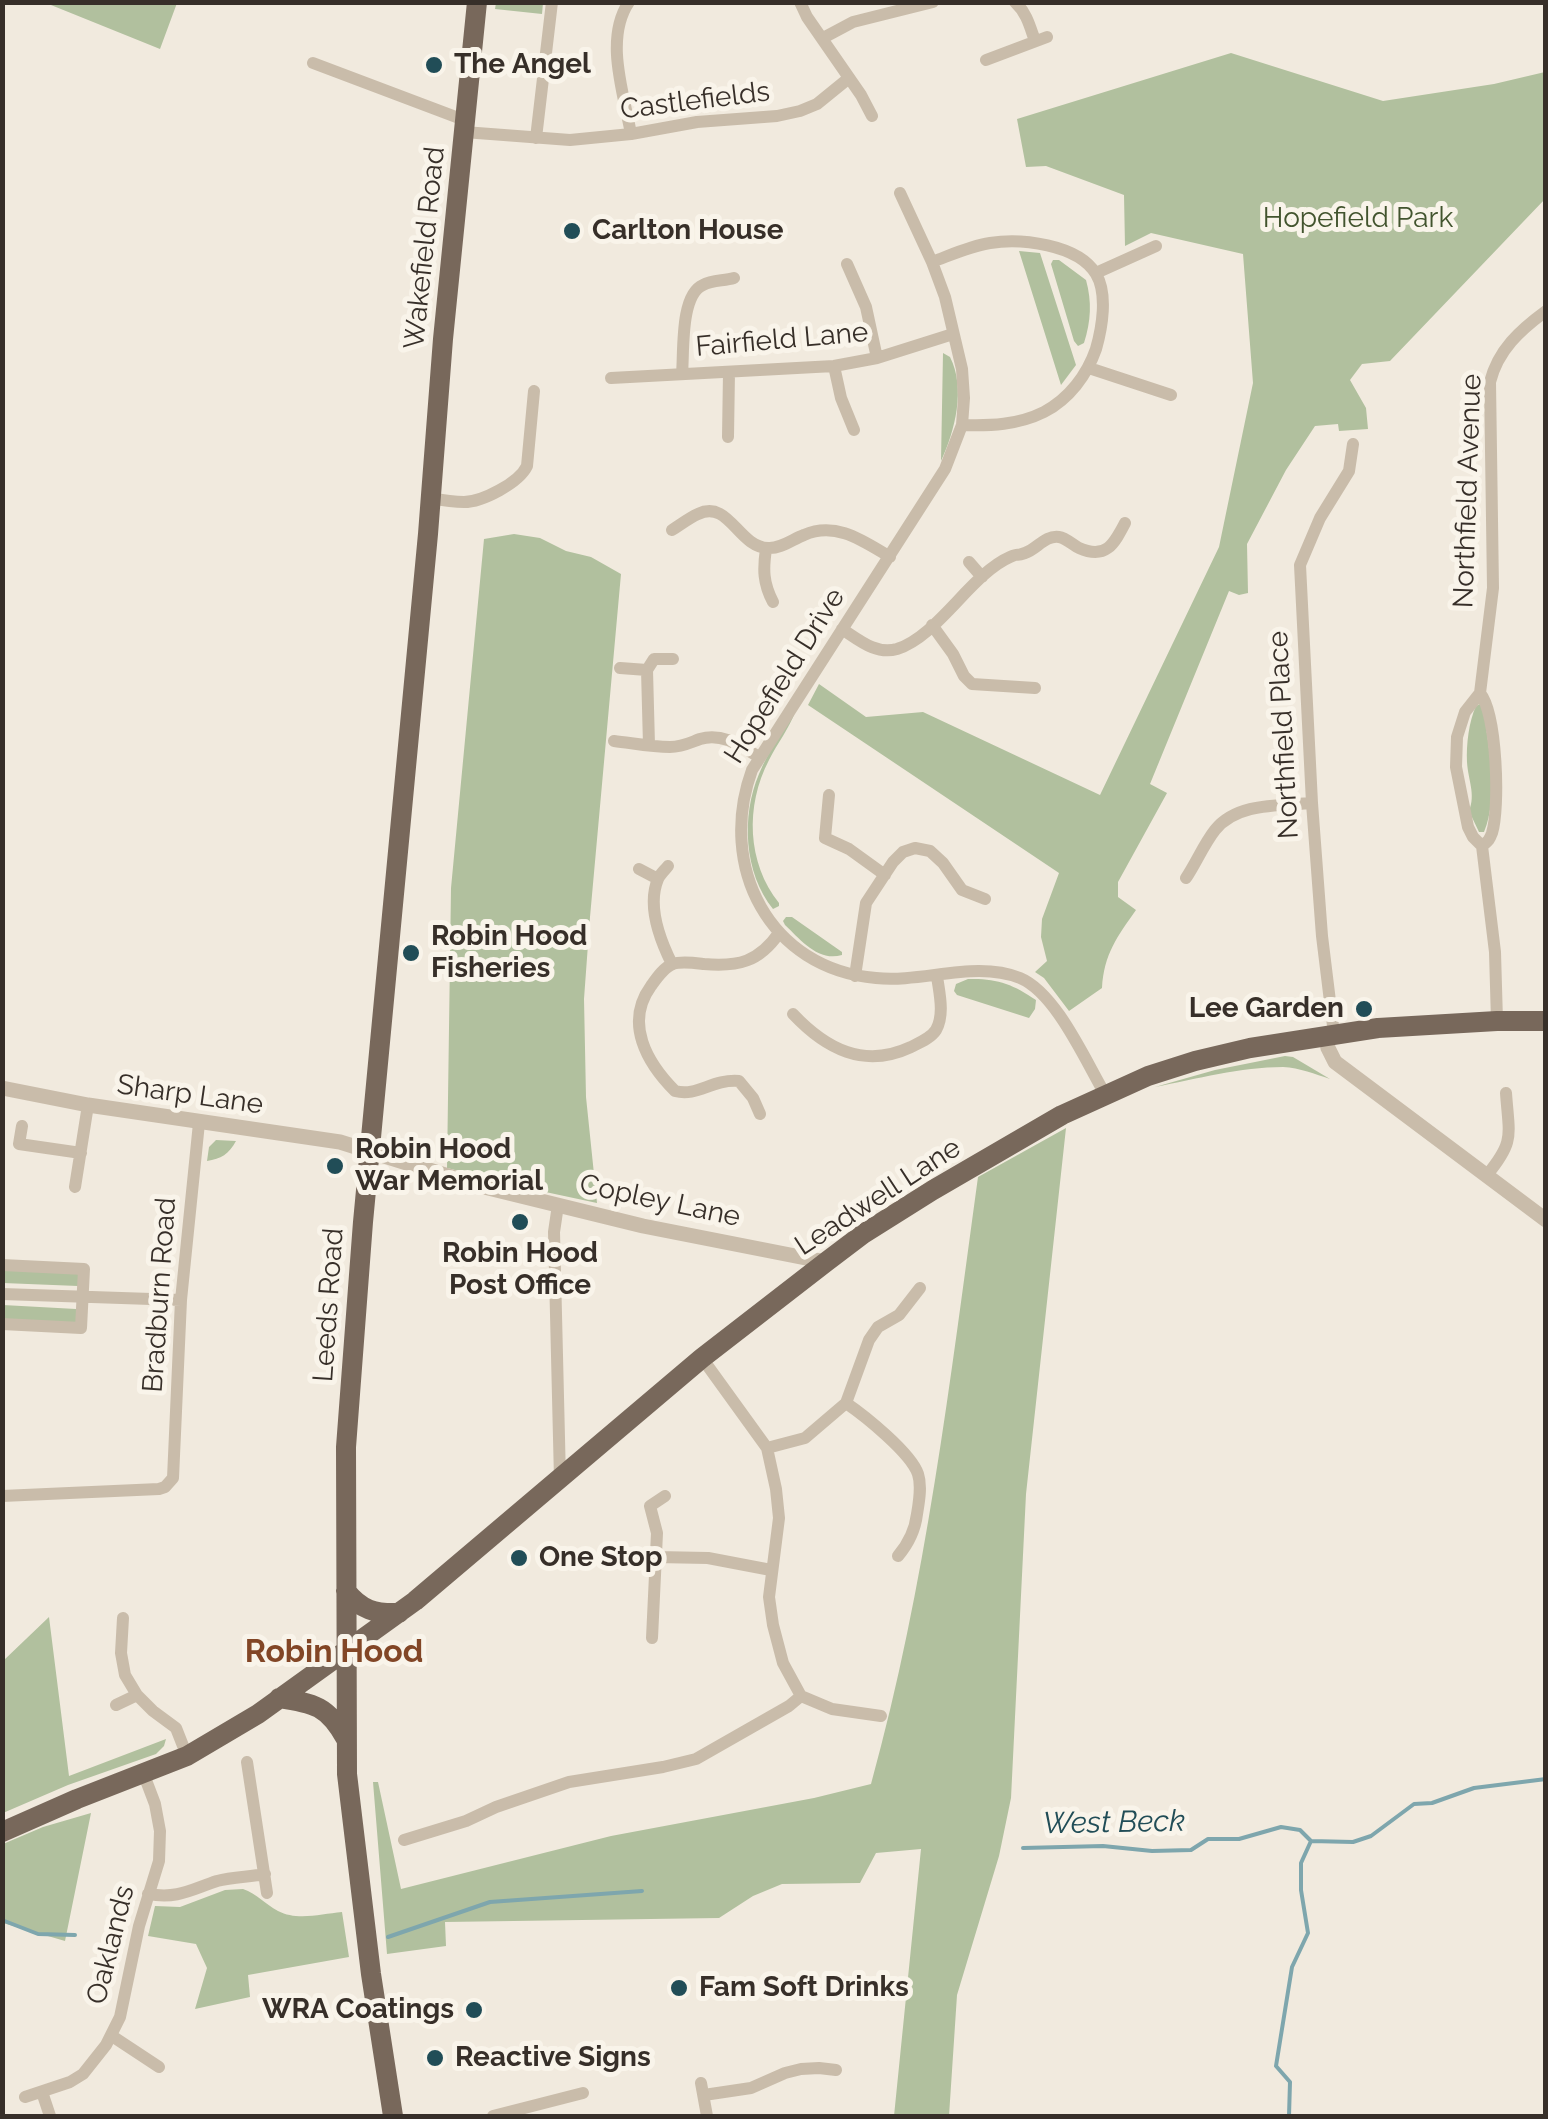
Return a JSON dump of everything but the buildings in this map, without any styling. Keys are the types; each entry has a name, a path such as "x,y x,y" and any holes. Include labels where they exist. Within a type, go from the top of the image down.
{"main road":[{"name":"Wakefield Road","path":"430,498 478,2"},
{"name":"Leeds Road","path":"393,2116 363,1912 348,1774 346,1446 430,498"},
{"name":"Leadwell Lane","path":"2,1832 186,1756 280,1698 450,1573 702,1358 863,1234 1062,1115 1148,1076 1194,1061 1330,1034 1408,1026 1546,1021"},
{"path":"346,1591 368,1611 399,1612"},
{"path":"280,1698 318,1706 338,1724 346,1740"}],"street":[{"path":"536,138 552,2"},
{"path":"800,2 872,116"},
{"path":"823,38 853,22 934,2"},
{"path":"986,60 1041,39 1016,2"},
{"path":"627,3 620,22 617,57 631,134"},
{"name":"Castlefields","path":"313,63 464,126 570,140 800,111 817,104 849,78"},
{"name":"Hopefield Drive","path":"900,193 945,297 962,369 962,426 945,468 759,757 741,811 741,850 748,885 779,932 808,956 829,967 855,976 902,979 1000,973 1036,987 1050,1000 1104,1094"},
{"path":"932,262 986,243 1041,243 1067,252 1096,274 1101,293 1098,342 1089,368 1069,392 1046,411 1020,421 962,426"},
{"path":"1096,274 1156,246"},
{"path":"847,264 866,307 877,358"},
{"path":"682,374 688,304 693,292 700,286 734,278"},
{"name":"Northfield Avenue","path":"1497,1021 1493,933 1482,846 1468,827 1456,767 1457,738 1465,712 1480,693 1493,588 1490,382 1506,346 1546,311"},
{"name":"Fairfield Lane","path":"611,378 834,366 877,358 953,334"},
{"path":"834,366 854,430"},
{"path":"1089,368 1172,395"},
{"path":"728,372 728,438"},
{"path":"430,498 476,500 524,474 534,391"},
{"name":"Northfield Place","path":"1330,1034 1312,803 1300,565 1320,518 1348,471 1353,444"},
{"path":"672,530 709,510 720,512 748,540 766,548 825,529 857,537 890,556"},
{"path":"842,629 880,650 906,646 982,577 1012,556 1053,537 1098,552 1110,548 1126,523"},
{"path":"766,548 763,575 772,602"},
{"path":"969,562 982,577"},
{"path":"932,625 972,684 1035,688"},
{"path":"649,745 647,670 654,658 665,653"},
{"path":"620,668 647,670"},
{"name":"Northfield Avenue","path":"1480,693 1487,701 1490,715 1495,770 1491,836 1482,846"},
{"path":"614,741 668,748 717,736 759,757"},
{"path":"829,795 825,838 849,849 885,875"},
{"path":"1186,878 1215,830 1232,815 1256,808 1312,803"},
{"path":"855,976 866,903 892,862 903,852 916,848 930,851 962,890 985,899"},
{"path":"668,866 658,879 654,898 661,942 672,964"},
{"path":"639,869 658,879"},
{"path":"760,1114 754,1098 739,1081 724,1080 692,1092 675,1091 651,1063 642,1045 640,1010 646,993 672,964 738,964 756,958 779,932"},
{"path":"793,1014 810,1032 848,1054 872,1058 892,1055 935,1032 941,1000 937,976"},
{"path":"801,1045 810,1032"},
{"path":"1330,1034 1328,1048 1335,1062 1546,1220"},
{"name":"Sharp Lane","path":"2,1088 370,1150"},
{"path":"1487,1175 1506,1152 1506,1093"},
{"path":"75,1187 88,1105"},
{"name":"Bradburn Road","path":"2,1496 159,1490 170,1483 175,1472 182,1300 199,1122"},
{"path":"22,1126 19,1144 80,1153"},
{"name":"Copley Lane","path":"370,1150 446,1177 643,1226 826,1262"},
{"path":"558,1204 554,1232 560,1479"},
{"path":"2,1265 84,1268 81,1328 2,1324"},
{"path":"767,1448 805,1438 846,1402 869,1340 878,1328 899,1315 920,1288"},
{"path":"2,1294 182,1300"},
{"path":"702,1358 767,1448 779,1518 769,1597 783,1663 802,1696 832,1709 881,1716"},
{"path":"846,1402 910,1460 919,1476 916,1522 910,1543 898,1556"},
{"path":"652,1638 657,1532 650,1506 665,1496"},
{"path":"656,1558 708,1558 770,1570"},
{"path":"124,1618 120,1653 125,1675 137,1695 176,1728 186,1756"},
{"path":"116,1704 137,1695"},
{"path":"404,1840 569,1782 696,1759 802,1696"},
{"path":"247,1762 267,1894"},
{"name":"Oaklands","path":"25,2097 83,2074 96,2061 120,2017 139,1926 159,1861 160,1831 144,1775"},
{"path":"148,1894 167,1897 215,1882 265,1874"},
{"path":"112,2036 159,2067"},
{"path":"707,2116 703,2089 750,2088 802,2069 836,2070"},
{"path":"42,2092 50,2116"},
{"path":"493,2116 531,2112 583,2093"}],"green space":[{"path":"46,3 177,3 160,49"},
{"path":"496,3 543,3 542,14 495,9"},
{"name":"Hopefield Park","path":"1231,53 1383,101 1545,72 1545,199 1390,361 1362,364 1350,380 1366,408 1368,429 1339,431 1338,424 1315,426 1286,470 1247,544 1248,593 1229,591 1150,784 1167,793 1118,882 1118,897 1136,910 1109,955 1102,988 1069,1011 1035,972 1047,961 1041,937 1042,919 1059,873 808,705 819,684 866,717 923,712 1100,795 1219,547 1253,383 1243,254 1151,233 1125,246 1124,195 1046,166 1026,167 1017,119"},
{"path":"1019,251 1040,253 1076,365 1061,385"},
{"path":"1059,260 1086,280 1089,319 1084,343 1078,346 1051,264"},
{"path":"943,353 950,357 955,369 958,396 951,436 941,461"},
{"path":"514,534 540,538 566,551 591,557 621,574 584,999 586,1097 597,1203 447,1168 451,888 484,539"},
{"path":"1480,704 1492,786 1484,832 1479,832 1469,811 1472,793 1467,762 1470,726"},
{"path":"795,712 761,778 753,815 755,852 768,887 779,903 773,909 763,895 751,862 750,808 763,766"},
{"path":"786,917 792,917 842,955 825,955 810,948 785,925"},
{"path":"968,979 1012,986 1036,1000 1035,1009 1029,1018 957,995 956,984"},
{"path":"1285,1056 1330,1079 1283,1067 1155,1087 1215,1070"},
{"path":"1066,1128 1026,1494 1011,1798 999,1856 957,1995 949,2116 894,2116 921,1849 876,1853 860,1883 782,1884 753,1896 719,1918 445,1922 446,1946 387,1954 373,1782 378,1782 401,1889 611,1836 871,1784 922,1559 978,1177"},
{"path":"216,1140 236,1141 224,1155 207,1161 209,1147"},
{"path":"3,1269 78,1272 78,1286 3,1283"},
{"path":"3,1305 76,1309 76,1323 3,1320"},
{"path":"49,1617 69,1776 166,1739 156,1754 3,1813 3,1661"},
{"path":"91,1813 65,1941 3,1923 3,1844"},
{"path":"243,1889 293,1916 342,1912 349,1957 248,1975 250,1997 195,2009 207,1968 196,1944 148,1936 155,1906 180,1907 225,1890"}],"waterway":[{"name":"West Beck","path":"1023,1848 1191,1850 1208,1839 1239,1839 1281,1827 1300,1830 1311,1841 1353,1842 1371,1836 1414,1804 1432,1803 1474,1788 1546,1779"},
{"path":"1289,2116 1290,2082 1276,2066 1292,1967 1308,1933 1301,1863 1311,1841"},
{"path":"388,1937 490,1902 642,1891"},
{"path":"2,1920 38,1934 75,1935"}],"place":[{"name":"The Angel","path":"434,65"},
{"name":"Carlton House","path":"572,231"},
{"name":"Robin Hood Fisheries","path":"411,953"},
{"name":"Lee Garden","path":"1364,1009"},
{"name":"Robin Hood War Memorial","path":"335,1166"},
{"name":"Robin Hood Post Office","path":"520,1222"},
{"name":"One Stop","path":"519,1558"},
{"name":"Fam Soft Drinks","path":"679,1988"},
{"name":"WRA Coatings","path":"474,2010"},
{"name":"Reactive Signs","path":"435,2058"}],"district":[{"name":"Robin Hood","path":"334,1652"}]}
